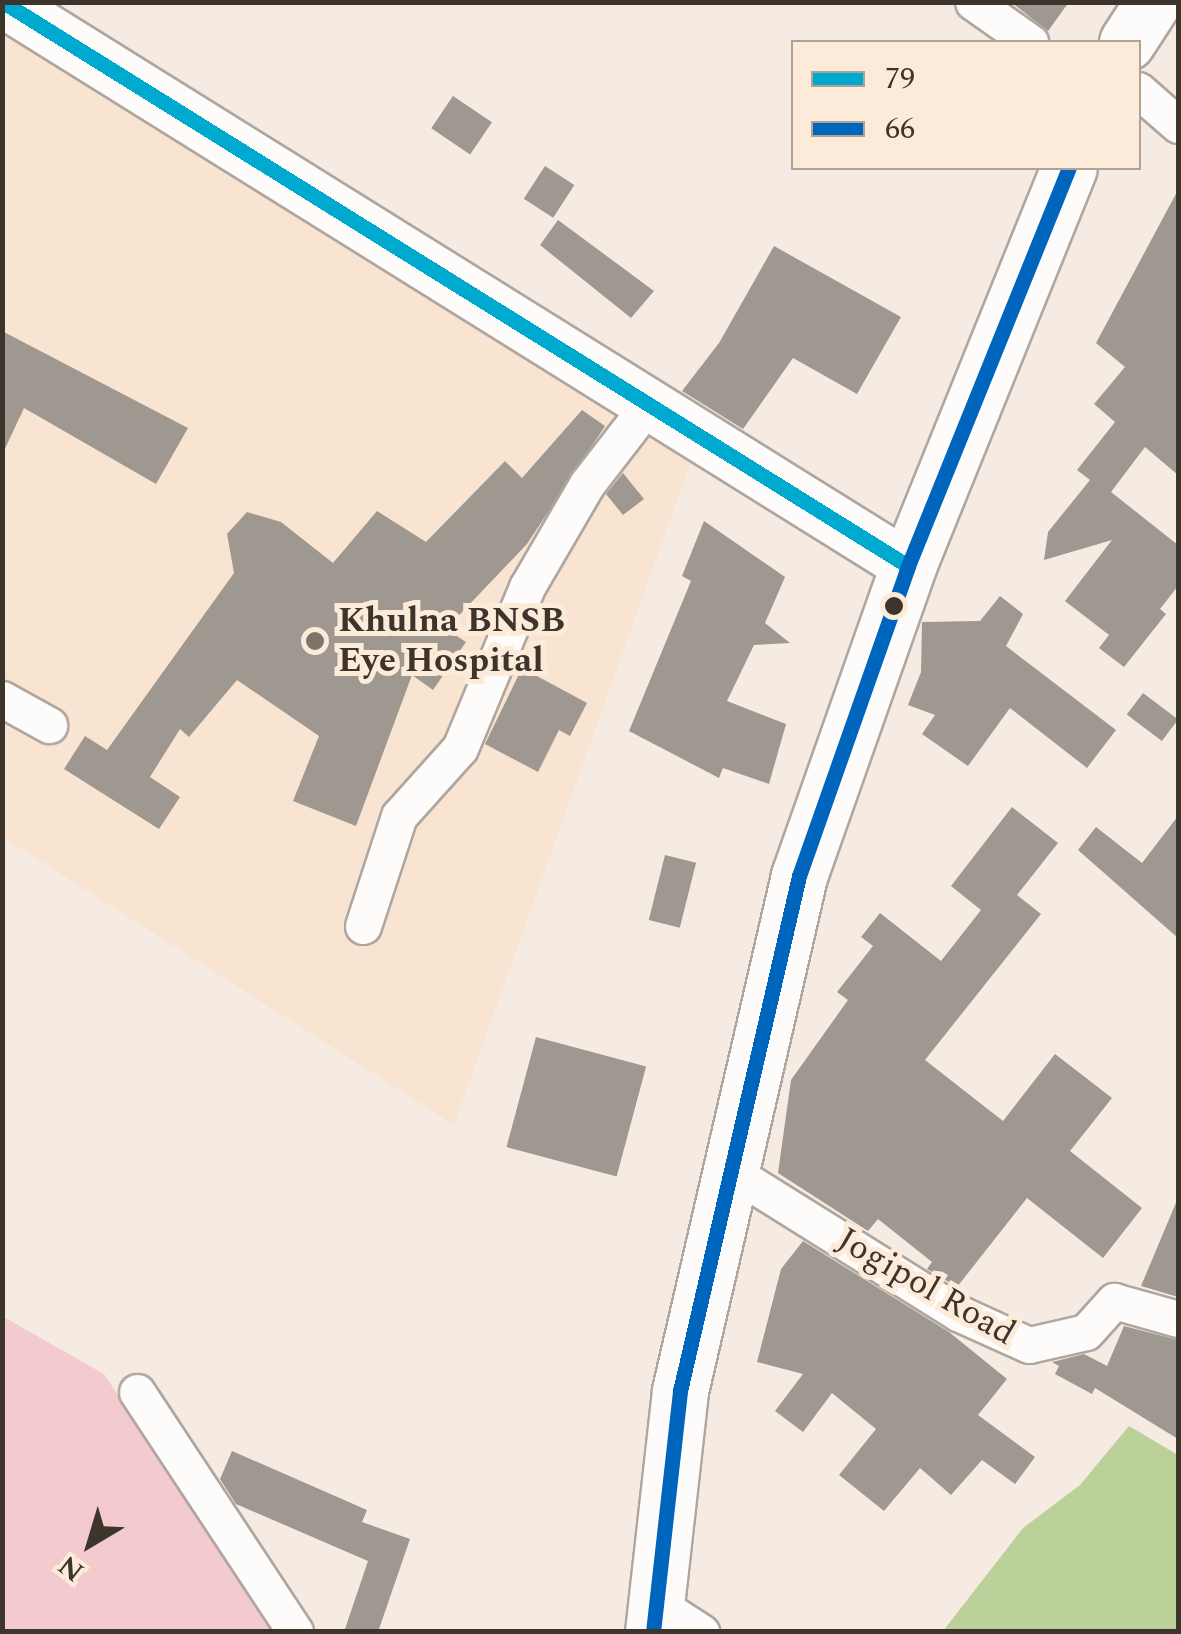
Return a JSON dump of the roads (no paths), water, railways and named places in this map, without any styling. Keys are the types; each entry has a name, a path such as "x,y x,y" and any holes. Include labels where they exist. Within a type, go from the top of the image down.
{"highway":[{"path":"1128,40 1153,2"},
{"path":"670,1622 680,1391 799,876 906,570 1067,170"}],"street":[{"path":"3,2 645,408"},
{"path":"973,2 1027,40"},
{"path":"2,13 906,570"},
{"path":"1141,93 1178,125"},
{"path":"363,926 399,816 460,748 527,587 587,484 645,408"},
{"path":"2,700 49,725"},
{"name":"Jogipol Road","path":"731,1170 958,1313 1029,1345 1086,1332 1114,1300 1178,1319"},
{"path":"137,1392 295,1632"}],"place":[{"name":"Khulna BNSB Eye Hospital","path":"315,641"}]}
